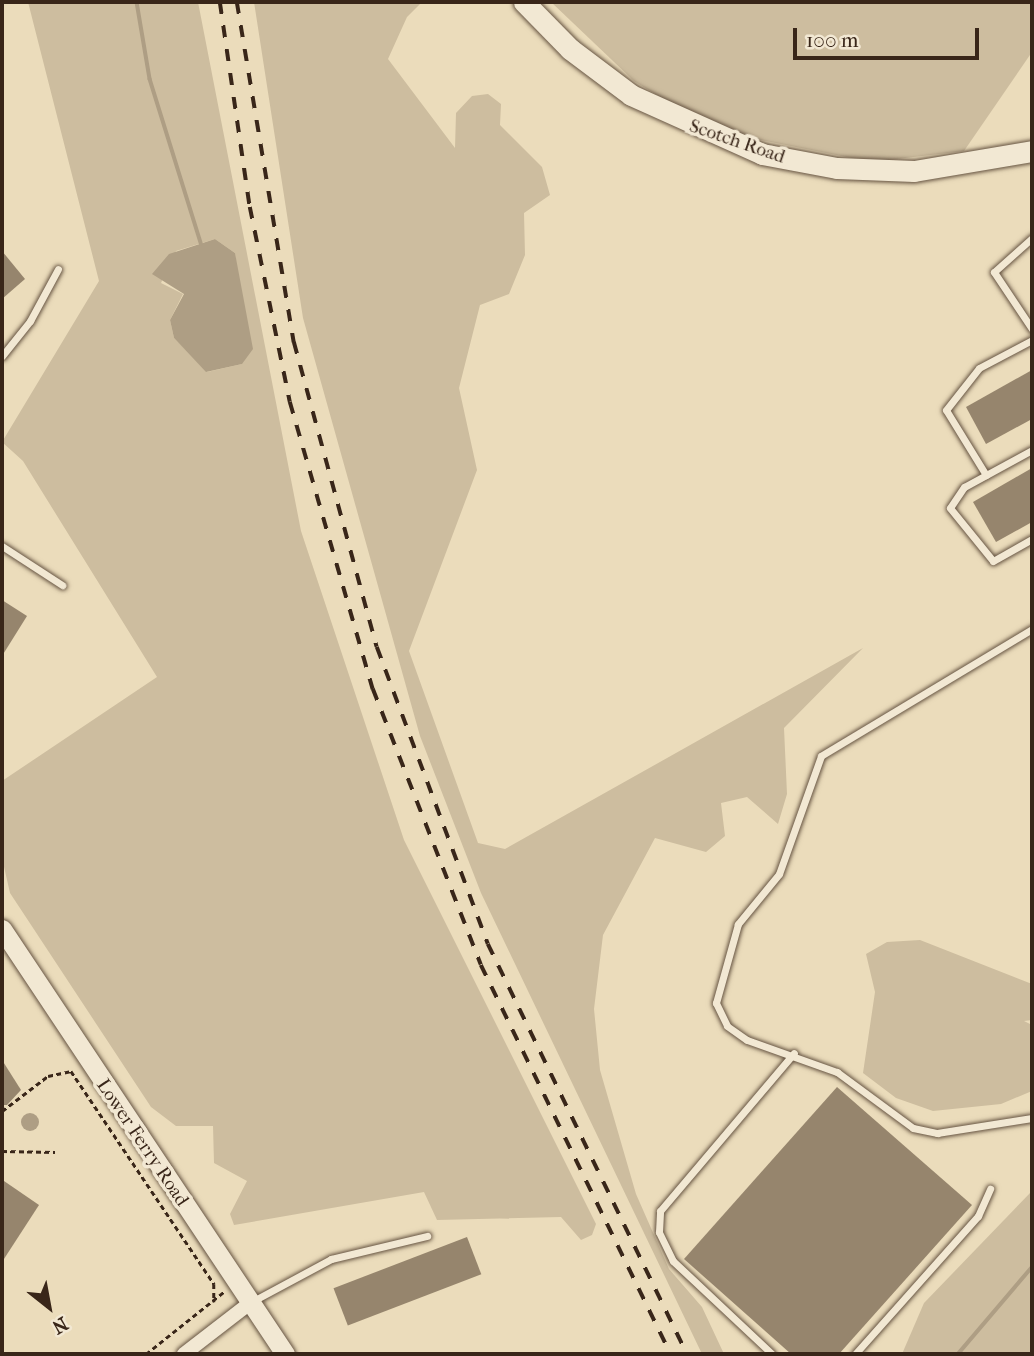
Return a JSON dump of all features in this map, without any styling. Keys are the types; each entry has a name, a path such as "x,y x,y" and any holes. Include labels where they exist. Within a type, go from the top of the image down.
{"main road":[{"name":"Scotch Road","path":"524,2 570,49 631,95 762,154 891,171 962,166 1032,151"}],"street":[{"name":"Lower Ferry Road","path":"5,943 285,1354"},
{"path":"184,1354 250,1303"}],"lane":[{"path":"1032,238 994,272 1032,329"},
{"path":"2,356 30,321 58,269"},
{"path":"986,475 946,410 979,368 1032,340"},
{"path":"1032,450 964,487 950,508 993,561 1032,539"},
{"path":"2,546 62,585"},
{"path":"1032,629 821,755 779,874 738,924 716,1003 727,1026 747,1040 793,1053 838,1072 913,1128 937,1133 1032,1118"},
{"path":"772,1354 673,1261 659,1232 660,1211 793,1053"},
{"path":"855,1354 978,1216 990,1189"},
{"path":"250,1303 331,1259 427,1236"}],"path":[{"path":"2,1111 48,1076 71,1070 214,1284 214,1302"},
{"path":"2,1151 55,1152"},
{"path":"146,1354 214,1302 235,1282"}],"shaded area":[{"path":"28,2 198,2 301,531 404,840 596,1224 592,1235 581,1240 561,1217 437,1220 424,1192 234,1225 230,1214 247,1181 214,1163 213,1126 176,1126 151,1107 10,893 2,858 2,781 157,677 23,461 2,442 99,281","holes":["215,239 235,253 242,364 207,372 174,338 170,320 183,294 161,283 176,251"]},
{"path":"254,2 422,2 407,17 388,59 455,148 456,113 472,96 488,94 501,104 500,125 542,167 550,195 524,213 525,255 509,294 480,305 459,388 477,470 409,651 478,843 505,849 863,648 784,728 787,794 778,824 747,797 721,803 725,836 706,852 655,838 603,935 594,1009 600,1070 636,1194 669,1269 702,1307 724,1354 702,1354 481,893 420,736 303,318"},
{"path":"551,2 1032,2 1032,52 964,151 872,162 716,131 634,81"},
{"path":"215,239 235,253 253,349 242,364 206,372 174,338 170,320 184,294 152,274 169,254"},
{"path":"920,940 1032,984 1032,1020 1024,1021 1032,1025 1032,1091 1001,1104 933,1111 896,1098 863,1073 875,992 866,954 887,942"},
{"path":"30,1113 36,1116 39,1122 36,1128 30,1131 24,1128 21,1122 24,1116"},
{"path":"1032,1191 1032,1354 902,1354 924,1303"}],"building":[{"path":"2,251 25,279 2,299"},
{"path":"1032,370 1032,419 986,444 966,407"},
{"path":"1032,468 1032,522 996,542 973,502"},
{"path":"2,600 27,616 2,656"},
{"path":"2,1060 21,1090 7,1105 2,1105"},
{"path":"837,1087 972,1205 839,1354 791,1354 684,1259"},
{"path":"4,1181 39,1205 2,1262 2,1184"},
{"path":"467,1237 481,1274 348,1326 333,1288"}],"waterway":[{"path":"137,2 150,79 201,243"},
{"path":"958,1354 1032,1267"}],"railway":[{"path":"220,2 250,207 290,402 373,689 481,965 671,1354"},
{"path":"237,2 294,342 377,647 488,944 687,1354"}]}
